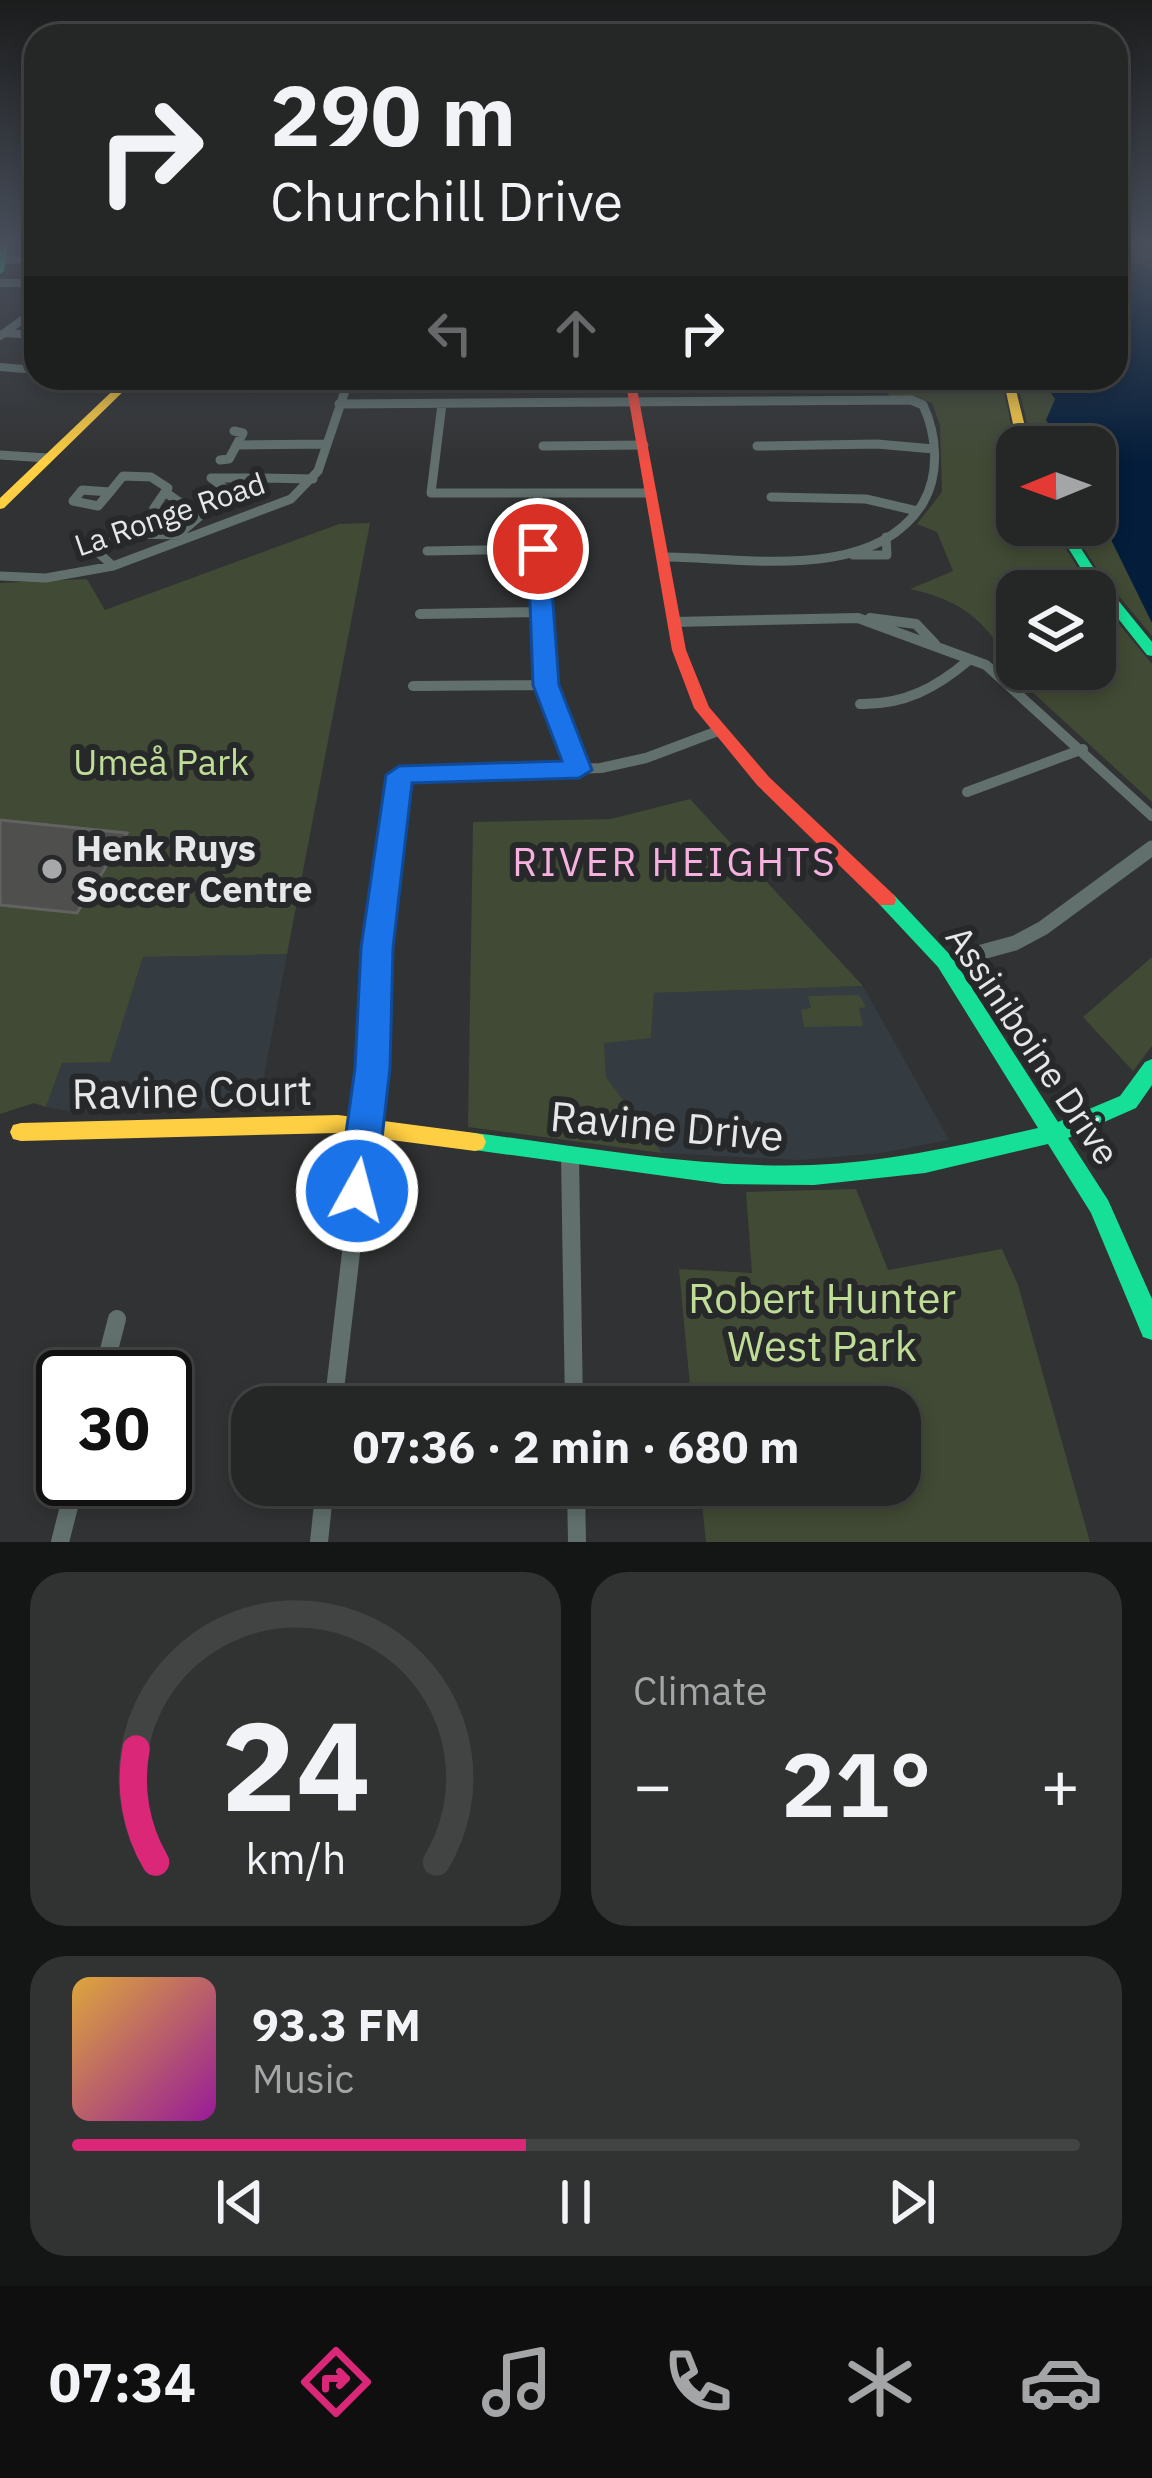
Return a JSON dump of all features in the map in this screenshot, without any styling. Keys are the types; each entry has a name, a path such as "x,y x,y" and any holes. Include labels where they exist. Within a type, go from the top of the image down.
{"street":[{"path":"0,505 119,390"},
{"name":"La Ronge Road","path":"0,576 46,578 113,566 284,503 313,479 344,390"},
{"name":"Assiniboine Drive","path":"634,390 674,622 689,682 718,731 763,781 906,918 944,962 1056,1133 1126,1258 1152,1328"},
{"path":"1011,390 1019,426"},
{"path":"339,404 914,400 923,405 932,422 934,489 886,537 887,555 663,556"},
{"path":"442,404 431,493 652,493"},
{"path":"220,460 229,459 238,445 243,433 235,431"},
{"path":"757,446 877,444 934,449"},
{"path":"238,445 326,445"},
{"path":"543,446 644,445"},
{"path":"0,455 48,458"},
{"path":"110,492 123,476 160,480 168,488 154,508 157,511 192,511 258,485 263,478"},
{"path":"234,495 211,478 313,479"},
{"path":"113,566 94,549 131,534 184,537 200,515 165,492"},
{"path":"538,494 546,685 579,770"},
{"path":"771,497 844,497 917,511"},
{"path":"1073,546 1152,652"},
{"path":"427,551 538,549"},
{"path":"420,614 540,612"},
{"path":"674,622 858,618 936,645 997,672 1152,816"},
{"path":"860,704 877,706 917,696 947,680 968,660"},
{"path":"413,686 546,685"},
{"path":"335,1386 373,1068 377,948 399,775 579,770 631,763 718,731"},
{"path":"967,792 1083,749"},
{"path":"944,962 1015,943 1043,928 1152,848"},
{"name":"Ravine Drive","path":"364,1128 722,1174 814,1174 925,1163 1056,1133 1128,1102 1152,1068"},
{"name":"Ravine Court","path":"21,1132 338,1124 364,1128"},
{"path":"570,1155 574,1386"},
{"path":"109,1350 117,1319"},
{"path":"60,1542 69,1506"},
{"path":"319,1542 323,1506"},
{"path":"577,1506 578,1542"}],"shaded area":[{"path":"287,954 258,1107 73,1112 46,1107 62,1063 110,1061 143,957"},
{"path":"863,986 949,1140 881,1153 800,1160 662,1153 606,1077 604,1042 651,1038 654,993"}],"green space":[{"path":"886,390 1004,390 1011,426 996,426 996,546 1064,546 1079,570 996,570 996,642 969,613 910,589 953,571 937,532 917,524 942,492 940,425 932,403 912,396 890,397"},
{"path":"1019,390 1052,390 1065,426 1028,426"},
{"name":"Umeå Park","path":"370,523 287,954 143,957 110,1062 62,1063 46,1107 34,1103 0,1114 0,583 87,579 105,610 339,524"},
{"path":"1116,539 1152,610 1152,636 1116,593 1116,570 1098,570 1082,546 1116,546"},
{"path":"1116,620 1152,664 1152,802 1030,690 1116,690"},
{"path":"690,799 863,986 654,993 651,1038 604,1043 606,1077 662,1153 468,1127 473,822 611,819"},
{"path":"1152,957 1152,1046 1133,1071 1083,1017"},
{"path":"859,995 866,1007 859,1008 863,1026 804,1027 801,1010 811,1008 808,996"},
{"name":"Robert Hunter West Park","path":"856,1189 888,1270 1002,1249 1018,1285 1090,1542 706,1542 702,1506 921,1506 921,1386 690,1386 679,1269 752,1273 746,1192"}],"water":[{"path":"1128,319 1152,319 1152,623 1114,546 1116,426 1050,426 1046,420 1055,399 1049,390 1128,390"}],"building":[{"name":"Henk Ruys Soccer Centre","path":"0,820 127,833 77,913 0,905"}],"traffic: fast":[{"path":"1073,546 1152,652"},
{"path":"887,900 945,962 1100,1207 1152,1328"},
{"path":"475,1142 723,1174 814,1175 925,1163 1056,1133 1128,1102 1152,1068"}],"traffic: slow":[{"path":"0,505 120,390"},
{"path":"1011,390 1019,426"},
{"path":"21,1132 338,1124 475,1142"}],"traffic: jam":[{"path":"632,390 679,650 702,708 763,781 887,900"}],"place":[{"name":"Henk Ruys Soccer Centre","path":"52,869"}],"district":[{"name":"RIVER HEIGHTS","path":"675,862"}],"route":[{"path":"357,1191 373,1068 377,948 399,775 579,770 546,685 538,549"}]}
